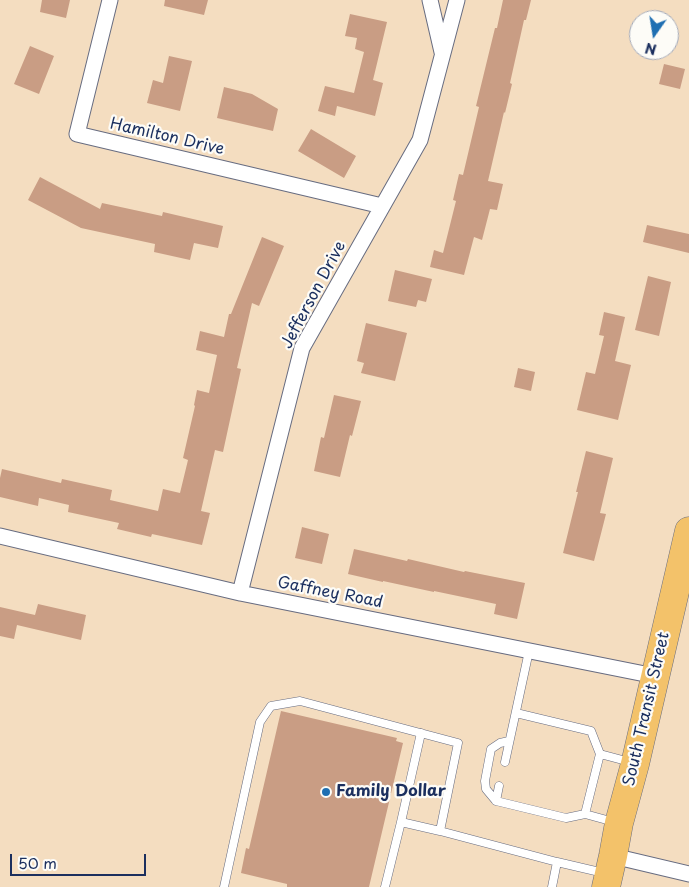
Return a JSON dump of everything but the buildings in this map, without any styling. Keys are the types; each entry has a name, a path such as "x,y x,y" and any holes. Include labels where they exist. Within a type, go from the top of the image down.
{"highway":[{"name":"South Transit Street","path":"609,872 689,531"}],"street":[{"name":"Hamilton Drive","path":"110,0 77,134 382,206"},
{"name":"Jefferson Drive","path":"430,0 442,54"},
{"name":"Jefferson Drive","path":"240,593 302,348 420,140 458,0"},
{"name":"Gaffney Road","path":"0,536 240,593 655,676"},
{"path":"609,872 689,874"}],"lane":[{"path":"505,762 529,651"},
{"path":"224,887 260,722 271,706 300,701 458,743 440,831"},
{"path":"516,713 591,731 600,754 585,814"},
{"path":"385,887 402,822 421,733"},
{"path":"509,741 500,743 491,749 485,781 486,789 496,800 566,818 585,814 619,824"},
{"path":"600,754 635,764"},
{"path":"496,800 499,786"},
{"path":"402,822 558,862 609,872"},
{"path":"552,887 558,862"}],"place":[{"name":"Family Dollar","path":"326,792"}]}
